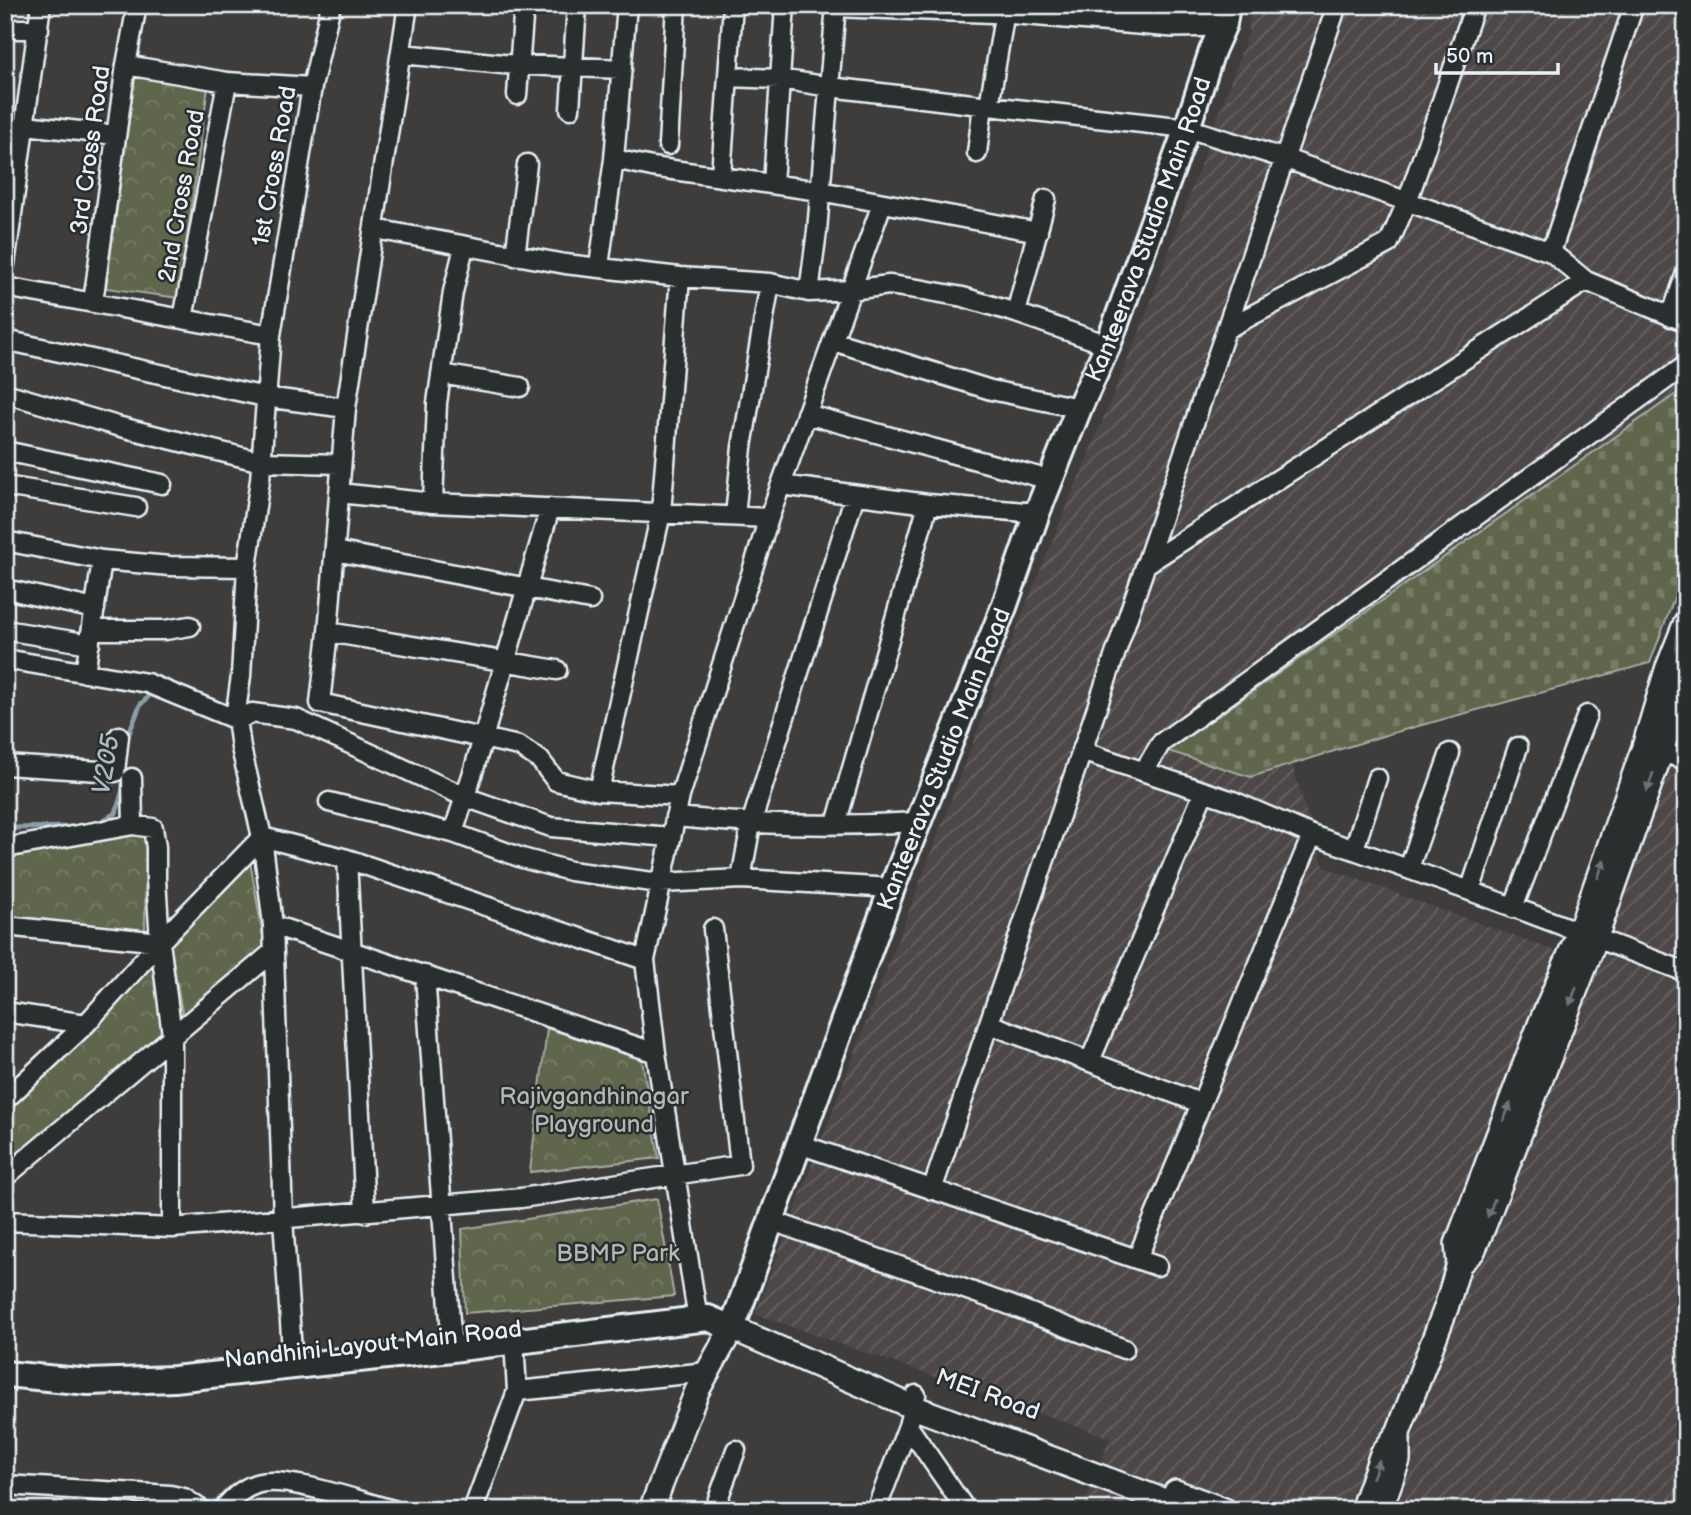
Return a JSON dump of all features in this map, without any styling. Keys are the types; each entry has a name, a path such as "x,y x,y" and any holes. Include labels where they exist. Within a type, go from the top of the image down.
{"main road":[{"name":"Kanteerava Studio Main Road","path":"734,1323 892,888 1004,607 1050,480 1108,345 1226,15"},
{"name":"Nandhini Layout Main Road","path":"5,1358 92,1368 293,1360 452,1342 708,1305 734,1323"},
{"path":"452,1342 514,1341 708,1318 734,1323"},
{"path":"5,1374 89,1382 174,1379 293,1360"}],"street":[{"path":"5,264 41,5"},
{"name":"3rd Cross Road","path":"93,302 137,5"},
{"name":"1st Cross Road","path":"236,716 247,567 262,462 271,335 312,88 331,5"},
{"path":"408,5 346,408 320,703 519,746 540,760 556,781 599,791 680,796"},
{"path":"517,95 524,5"},
{"path":"570,108 577,5"},
{"path":"598,266 614,159 627,5"},
{"path":"668,145 676,5"},
{"path":"721,175 733,5"},
{"path":"774,184 785,5"},
{"path":"809,292 836,5"},
{"path":"848,5 1005,10 1173,25 1226,15"},
{"path":"932,1190 1337,5"},
{"path":"1228,328 1389,243 1408,202 1475,5"},
{"path":"1552,253 1634,5"},
{"path":"977,153 1005,10"},
{"path":"5,29 39,29"},
{"path":"402,54 521,65 622,69"},
{"path":"126,65 227,82 312,88"},
{"path":"728,77 780,79 830,88 1187,128 1286,159 1552,253 1586,281 1679,320 1686,273"},
{"name":"2nd Cross Road","path":"183,319 227,82"},
{"path":"25,125 116,135"},
{"path":"614,159 820,191 1038,232"},
{"path":"515,256 527,164"},
{"path":"1016,313 1046,199"},
{"path":"696,1307 656,1053 645,960 680,796 769,518 882,204"},
{"path":"374,229 565,264 770,284 809,292 889,285 963,297 1108,345"},
{"path":"433,503 437,403 453,292 464,247"},
{"path":"599,791 661,513 680,277"},
{"path":"1145,565 1586,281"},
{"path":"735,516 742,447 770,284"},
{"path":"5,287 271,335"},
{"path":"5,340 265,397 346,408"},
{"path":"833,341 991,390 1079,408"},
{"path":"1144,771 1161,743 1686,365"},
{"path":"441,374 520,387"},
{"path":"5,393 117,426 262,462 341,464"},
{"path":"806,414 1050,480"},
{"path":"5,451 162,484"},
{"path":"781,485 928,504 1037,513"},
{"path":"5,486 136,507"},
{"path":"339,493 433,503 769,518"},
{"path":"741,879 753,818 855,495"},
{"path":"838,818 928,504"},
{"path":"453,833 550,508"},
{"path":"5,541 102,560 170,566 247,567"},
{"path":"335,551 590,600"},
{"path":"85,673 102,560"},
{"path":"5,589 95,609"},
{"path":"1652,749 1667,670 1686,622"},
{"path":"5,630 92,637 165,631 190,626"},
{"path":"328,632 506,659 557,670"},
{"path":"5,659 148,683 236,716 252,713 296,719 465,797 551,827 670,837"},
{"path":"1362,1510 1382,1454 1398,1433 1446,1308 1459,1264 1473,1251 1483,1228 1551,1026 1587,936 1652,749 1686,671"},
{"path":"1513,908 1587,715"},
{"path":"236,716 262,837 273,925 283,1219 293,1360"},
{"path":"5,765 116,772 119,736"},
{"path":"1470,891 1518,747"},
{"path":"1652,749 1686,760"},
{"path":"1081,751 1233,801 1312,835 1409,868 1686,972"},
{"path":"1409,868 1450,753"},
{"path":"132,778 133,825"},
{"path":"1354,849 1377,778"},
{"path":"1090,1061 1203,792"},
{"path":"329,802 453,833 522,858 570,871 660,883 741,879 892,888"},
{"path":"675,817 838,818 867,825 918,822"},
{"path":"5,848 133,825 153,828 160,942 172,1035 172,1228"},
{"path":"1136,1259 1312,835"},
{"path":"262,837 347,859 645,960"},
{"path":"5,1100 86,1024 160,942 262,837"},
{"path":"347,859 365,1213"},
{"path":"273,925 656,1053"},
{"path":"5,926 160,942"},
{"path":"5,1221 172,1228 521,1198 740,1165 713,929"},
{"path":"5,1177 274,951"},
{"path":"425,975 452,1342"},
{"path":"5,1012 86,1024"},
{"path":"989,1024 1200,1104"},
{"path":"799,1144 1157,1266"},
{"path":"772,1221 1007,1304 1124,1349"},
{"name":"Kanteerava Studio Main Road","path":"651,1510 697,1391 734,1323"},
{"name":"MEI Road","path":"734,1323 913,1409 1189,1510"},
{"path":"473,1510 517,1391 514,1341"},
{"path":"517,1391 708,1372"},
{"path":"876,1510 913,1409"},
{"path":"913,1409 966,1510"},
{"name":"MEI Road","path":"913,1409 1224,1510"},
{"path":"1380,1510 1398,1460 1398,1433"},
{"path":"714,1510 736,1450"},
{"path":"222,1510 238,1493 256,1484 269,1482 307,1488 393,1510"},
{"path":"5,1485 170,1495 184,1497 202,1510"}],"shaded area":[{"path":"1250,5 1686,5 1686,387 1169,751 1251,777 1292,765 1324,867 1597,966 1686,708 1686,1510 1082,1510 1110,1438 755,1314 1022,614 1143,323 1248,33"}],"green space":[{"path":"135,76 208,87 179,298 106,288"},
{"path":"1686,387 1686,566 1650,663 1389,734 1251,777 1168,751"},
{"path":"133,831 146,834 145,931 5,918 5,854"},
{"path":"250,861 265,948 183,1018 170,943"},
{"path":"152,961 165,1033 5,1172 5,1110"},
{"name":"Rajivgandhinagar Playground","path":"547,1028 642,1060 659,1158 530,1172"},
{"name":"BBMP Park","path":"657,1199 674,1296 465,1313 462,1229"}],"waterway":[{"name":"V205","path":"126,741 140,705 148,697"},
{"name":"V205","path":"95,825 116,813 124,786 124,764"},
{"name":"V205","path":"5,828 79,827"}]}
